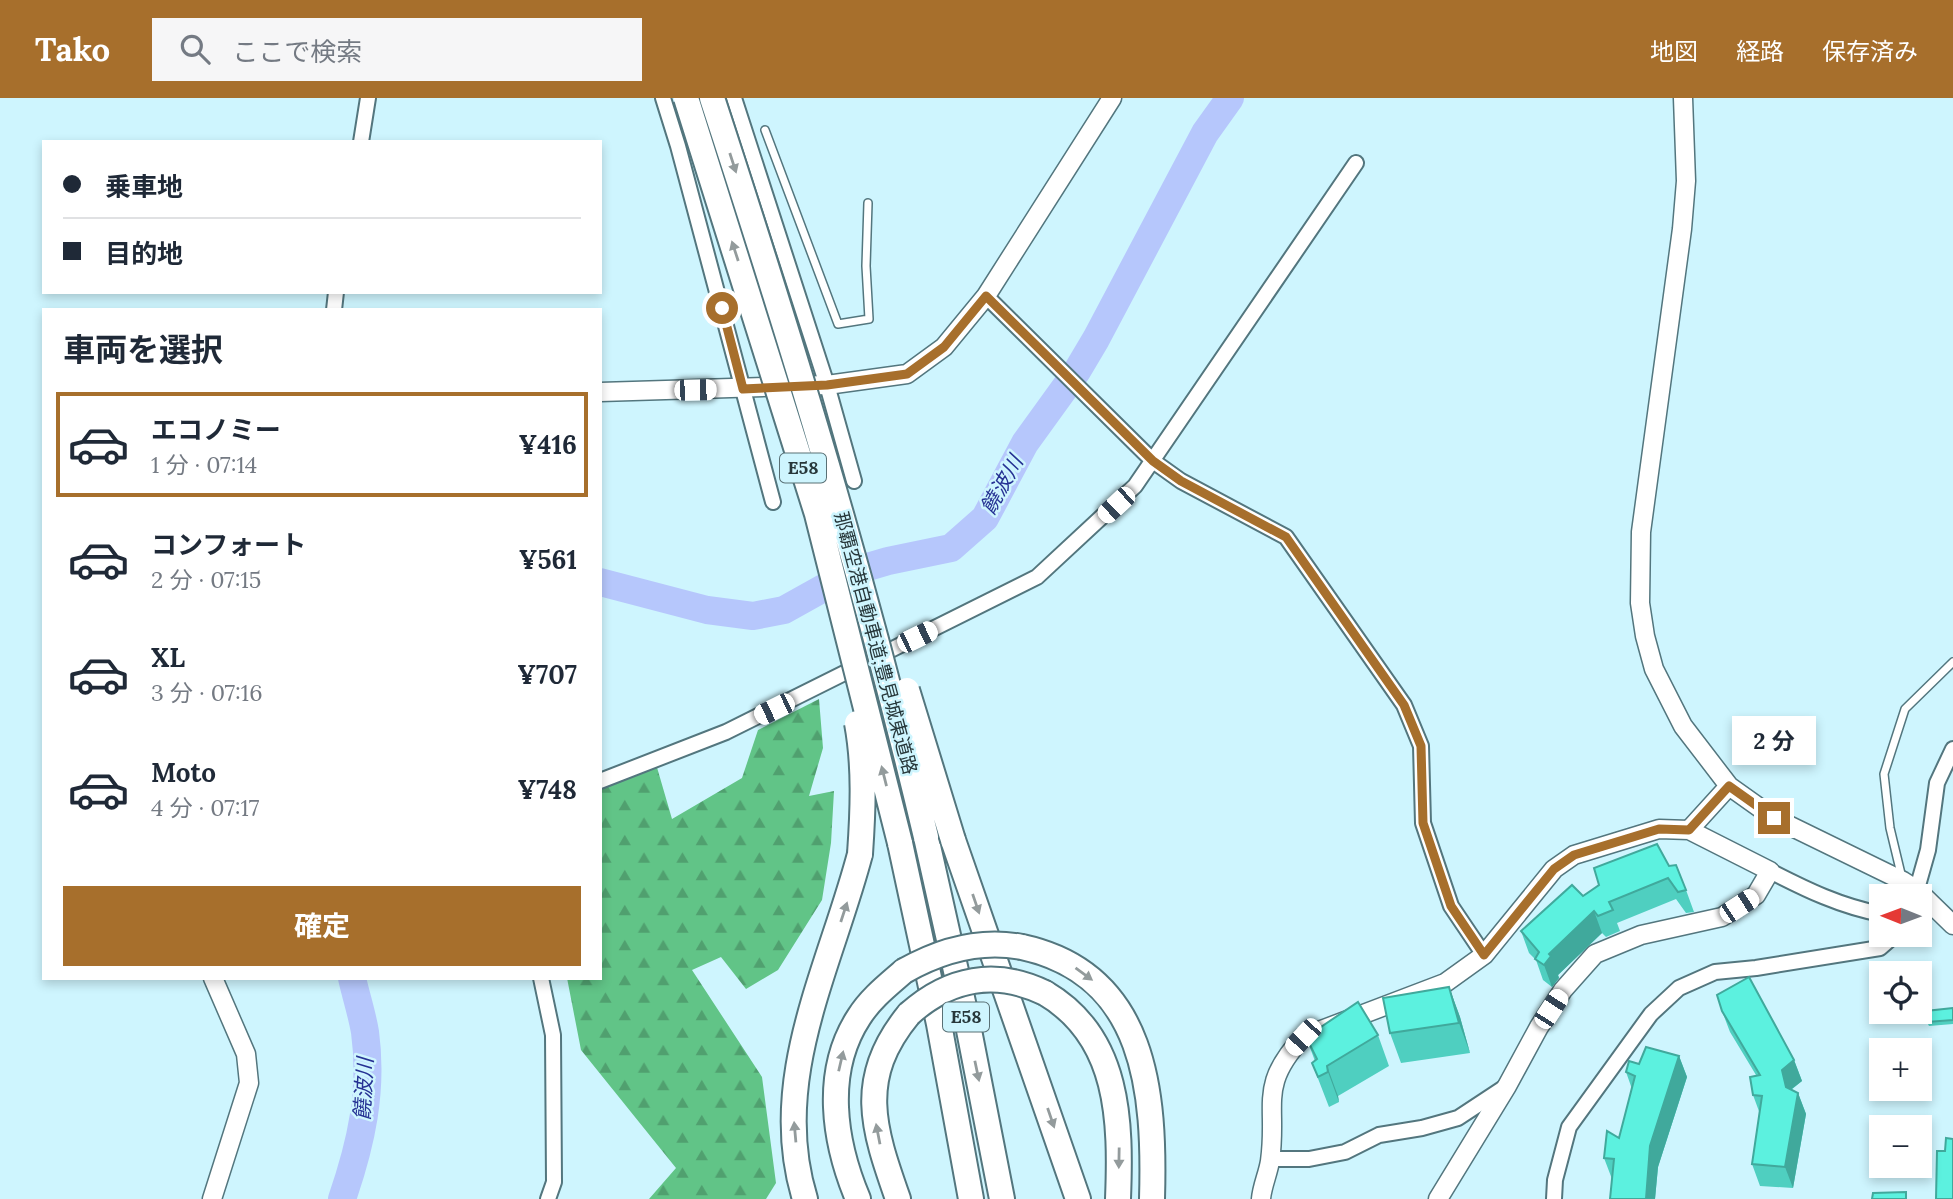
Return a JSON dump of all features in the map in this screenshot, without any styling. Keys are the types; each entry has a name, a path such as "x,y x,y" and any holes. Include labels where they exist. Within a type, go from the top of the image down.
{"highway":[{"name":"那覇空港自動車道;豊見城東道路","path":"687,98 817,514 900,843 939,1024 971,1199"},
{"name":"那覇空港自動車道;豊見城東道路","path":"712,98 775,288 892,692 967,1020 1002,1199"},
{"path":"749,294 773,405 850,689 860,743 863,807 860,855 805,1029 797,1067 793,1102 794,1134 805,1199"},
{"path":"812,414 890,637 953,839 1078,1199"},
{"path":"858,1199 839,1136 836,1093 842,1055 860,1015 877,994 905,971 933,956 962,947 997,944 1048,954 1083,973 1101,987 1116,1006 1139,1052 1152,1114 1152,1199"},
{"path":"898,1199 876,1126 876,1076 884,1049 909,1014 940,991 979,980 1016,982 1045,993 1073,1013 1087,1029 1098,1047 1108,1074 1119,1128 1118,1199"}],"street":[{"path":"361,140 368,98"},
{"path":"663,98 773,502"},
{"path":"734,98 827,385 854,481"},
{"path":"602,392 827,385 907,374 944,347 986,296 1111,98"},
{"path":"1683,98 1686,136 1684,205 1641,532 1640,603 1654,669 1683,726 1729,786 1774,818 1902,884"},
{"path":"678,146 744,127"},
{"path":"602,780 726,733 1037,577 1135,486 1356,163"},
{"path":"986,296 1153,461 1181,481 1286,537 1404,705 1421,746 1423,823 1451,906 1484,955"},
{"path":"1914,884 1928,850 1937,783 1953,749"},
{"path":"1689,830 1729,786"},
{"path":"1261,1199 1270,1159 1270,1102 1275,1077 1287,1055 1303,1037 1445,983 1484,955 1554,869 1574,855 1659,829 1689,830 1820,897 1869,912"},
{"path":"1438,1199 1507,1086 1539,1027 1563,990 1595,954 1641,935 1722,917 1756,895 1770,871"},
{"path":"1932,907 1953,925"},
{"path":"1554,1199 1555,1180 1569,1127 1651,1014 1679,988 1714,972 1756,968 1882,947"},
{"path":"212,1199 249,1083 246,1054 214,980"},
{"path":"541,980 553,1035 554,1182 548,1199"},
{"path":"1270,1159 1310,1158 1345,1152 1379,1135 1422,1128 1458,1118 1507,1086"}],"lane":[{"path":"765,130 838,324 869,319 866,265 868,203"},
{"path":"1910,884 1890,828 1884,774 1905,709 1953,662"}],"green space":[{"path":"819,699 823,748 809,796 834,791 831,843 822,900 778,970 746,989 721,957 692,970 762,1077 776,1183 766,1199 649,1199 676,1168 581,1050 567,980 602,980 602,786 656,764 672,819 742,778 758,730"}],"building":[{"path":"1657,844 1669,866 1676,865 1686,890 1678,892 1668,878 1609,902 1613,910 1598,916 1594,911 1549,954 1551,956 1544,965 1535,959 1539,952 1521,931 1572,885 1583,896 1599,885 1594,868"},
{"path":"1749,977 1794,1060 1782,1070 1786,1087 1798,1093 1785,1167 1752,1164 1762,1096 1753,1095 1750,1077 1760,1075 1722,1011 1717,995"},
{"path":"1449,987 1459,1023 1390,1033 1383,998"},
{"path":"1358,1002 1378,1035 1327,1066 1328,1072 1318,1077 1312,1063 1317,1059 1306,1037"},
{"path":"1953,1008 1953,1020 1932,1022 1932,1010"},
{"path":"1646,1047 1679,1056 1650,1146 1646,1199 1610,1199 1614,1159 1604,1158 1607,1131 1619,1138 1635,1076 1626,1072 1629,1061 1639,1064"},
{"path":"1946,1138 1953,1139 1953,1199 1936,1199 1937,1151 1945,1151"},
{"path":"1906,1192 1906,1199 1872,1199 1873,1193"}],"waterway":[{"name":"饒波川","path":"602,583 707,610 753,616 784,610 854,571 951,548 985,518 1025,443 1077,371 1205,133 1230,98"},
{"name":"饒波川","path":"342,1199 360,1138 366,1096 365,1032 352,980"}],"route":[{"path":"722,308 743,389 827,385 907,374 944,347 986,296 1153,461 1181,481 1286,537 1404,705 1421,746 1423,823 1451,906 1484,955 1554,869 1574,855 1659,829 1689,830 1729,786 1774,818"}]}
